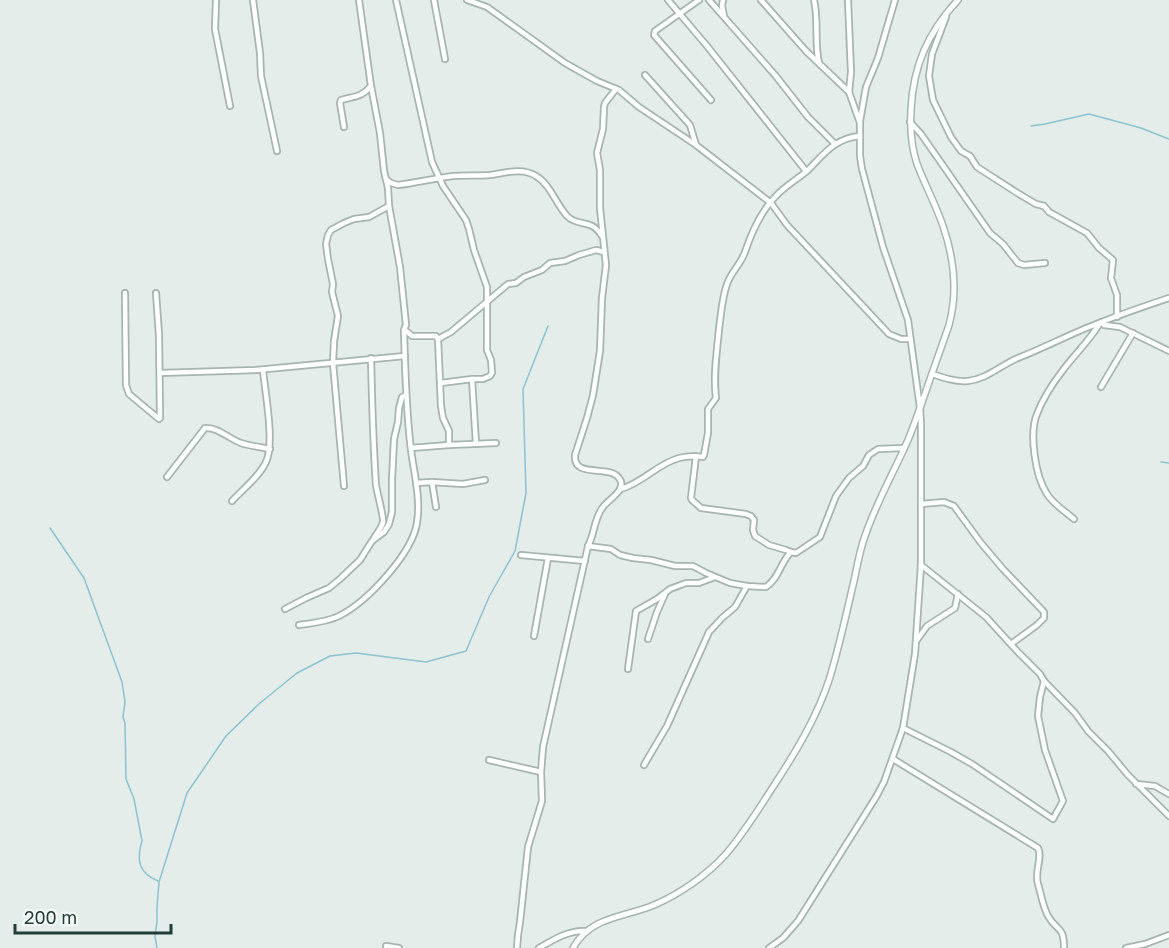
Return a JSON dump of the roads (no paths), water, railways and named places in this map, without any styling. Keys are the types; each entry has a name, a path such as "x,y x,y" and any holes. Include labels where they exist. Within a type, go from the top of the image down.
{"street":[{"path":"216,0 215,29 230,106"},
{"path":"253,0 261,76 277,151"},
{"path":"299,625 340,616 369,594 410,545 419,507 406,395 404,330 406,325 359,0"},
{"path":"396,0 432,162 439,179 466,220 487,287 488,350 492,373 483,379 441,383"},
{"path":"434,0 445,59"},
{"path":"467,0 487,7 565,63 608,87 616,89 696,145 771,203 787,225 889,334 901,339 910,339"},
{"path":"668,0 806,171"},
{"path":"699,0 655,31 654,35 711,100"},
{"path":"708,0 775,75 808,117 835,144"},
{"path":"723,0 725,18"},
{"path":"761,0 820,65 849,92"},
{"path":"814,0 820,65"},
{"path":"848,0 851,72 849,92 860,123"},
{"path":"770,948 791,931 798,921 884,782 903,728 917,641 921,565 920,408 904,306 883,247 864,180 860,156 860,123 866,87 878,58 895,0"},
{"path":"573,948 585,931 604,921 653,905 676,894 724,856 753,818 793,757 824,693 843,630 866,533 909,438 949,322 954,284 948,243 943,225 917,164 910,122 911,97 918,64 926,44 958,0"},
{"path":"950,9 932,54 929,76 933,100 949,135 961,151 970,156 977,167 1087,233 1109,256 1113,261 1111,278 1117,295 1117,317"},
{"path":"645,75 691,126 696,145"},
{"path":"344,127 341,100 356,98 371,86"},
{"path":"616,89 605,103 603,129 597,153 606,265 600,351 593,395 574,461 583,468 614,473 621,480 621,489"},
{"path":"910,122 940,160 990,232 1014,259 1024,265 1045,263"},
{"path":"518,948 528,847 542,801 543,747 588,546 593,536 596,520 600,511 621,489 634,485 668,462 678,458 704,455 708,433 708,409 716,398 714,385 716,360 726,287 730,277 740,263 756,225 777,194 835,144 847,137 860,136"},
{"path":"386,178 394,185 508,172 530,173 543,182 568,218 578,223 592,225 602,236"},
{"path":"344,486 333,363 338,316 332,292 333,284 326,244 331,230 354,219 369,217 389,206"},
{"path":"438,339 451,332 507,284 516,283 542,270 550,263 565,261 596,250 604,252"},
{"path":"125,293 126,385 129,394 158,419 160,418 160,373 156,293"},
{"path":"932,374 960,381 981,378 1016,359 1101,322 1169,298"},
{"path":"1101,322 1104,325 1119,327 1169,351"},
{"path":"1074,519 1050,498 1043,486 1036,459 1034,429 1036,415 1047,394 1101,322"},
{"path":"404,330 412,336 436,336 438,339"},
{"path":"1101,387 1133,333"},
{"path":"438,339 441,406 449,432 449,445"},
{"path":"160,373 262,370 405,356"},
{"path":"285,609 329,588 340,579 360,560 382,524 383,518 376,488 371,358"},
{"path":"232,501 258,473 266,462 270,449 262,370"},
{"path":"472,379 476,444"},
{"path":"372,541 384,532 392,512 394,439 402,397 406,395"},
{"path":"167,477 205,428 212,428 242,443 270,449"},
{"path":"411,448 496,443"},
{"path":"696,456 692,500 701,508 751,516 754,520 755,536 769,545 791,552 799,552 820,537 836,496 849,478 863,466 868,454 883,448 904,448"},
{"path":"416,483 463,484 485,480"},
{"path":"432,482 436,507"},
{"path":"921,504 944,502 954,506 1003,569 1044,612 1044,618 1037,625 1011,644"},
{"path":"588,546 611,549 633,558 670,565 693,566 730,583 766,587 779,574 782,563 791,552"},
{"path":"521,555 585,561"},
{"path":"534,636 548,558"},
{"path":"921,565 986,617 1075,713 1088,731 1136,784 1169,816"},
{"path":"628,669 636,611 666,592 686,583 699,583 715,577"},
{"path":"644,765 667,726 706,637 716,624 735,607 747,586"},
{"path":"648,639 666,592"},
{"path":"917,641 927,626 955,609 958,594"},
{"path":"903,728 958,756 1053,819 1063,801 1045,750 1038,716 1044,681"},
{"path":"893,759 1038,848 1040,852 1036,872 1037,881 1047,915 1063,934 1064,948"},
{"path":"489,760 541,772"},
{"path":"1136,784 1155,786 1169,794"},
{"path":"539,948 567,934 585,931"},
{"path":"1126,948 1169,935"},
{"path":"386,946 399,948"}],"waterway":[{"path":"1031,126 1089,114 1141,128 1169,139"},
{"path":"157,948 155,937 159,882 187,793 226,736 260,703 297,673 330,656 356,653 426,662 466,651 489,597 515,551 526,493 523,389 548,326"},
{"path":"1161,462 1169,463"},
{"path":"50,528 84,578 122,682 125,702 123,717 126,779 134,799 142,841 139,860 143,870 158,881"}]}
